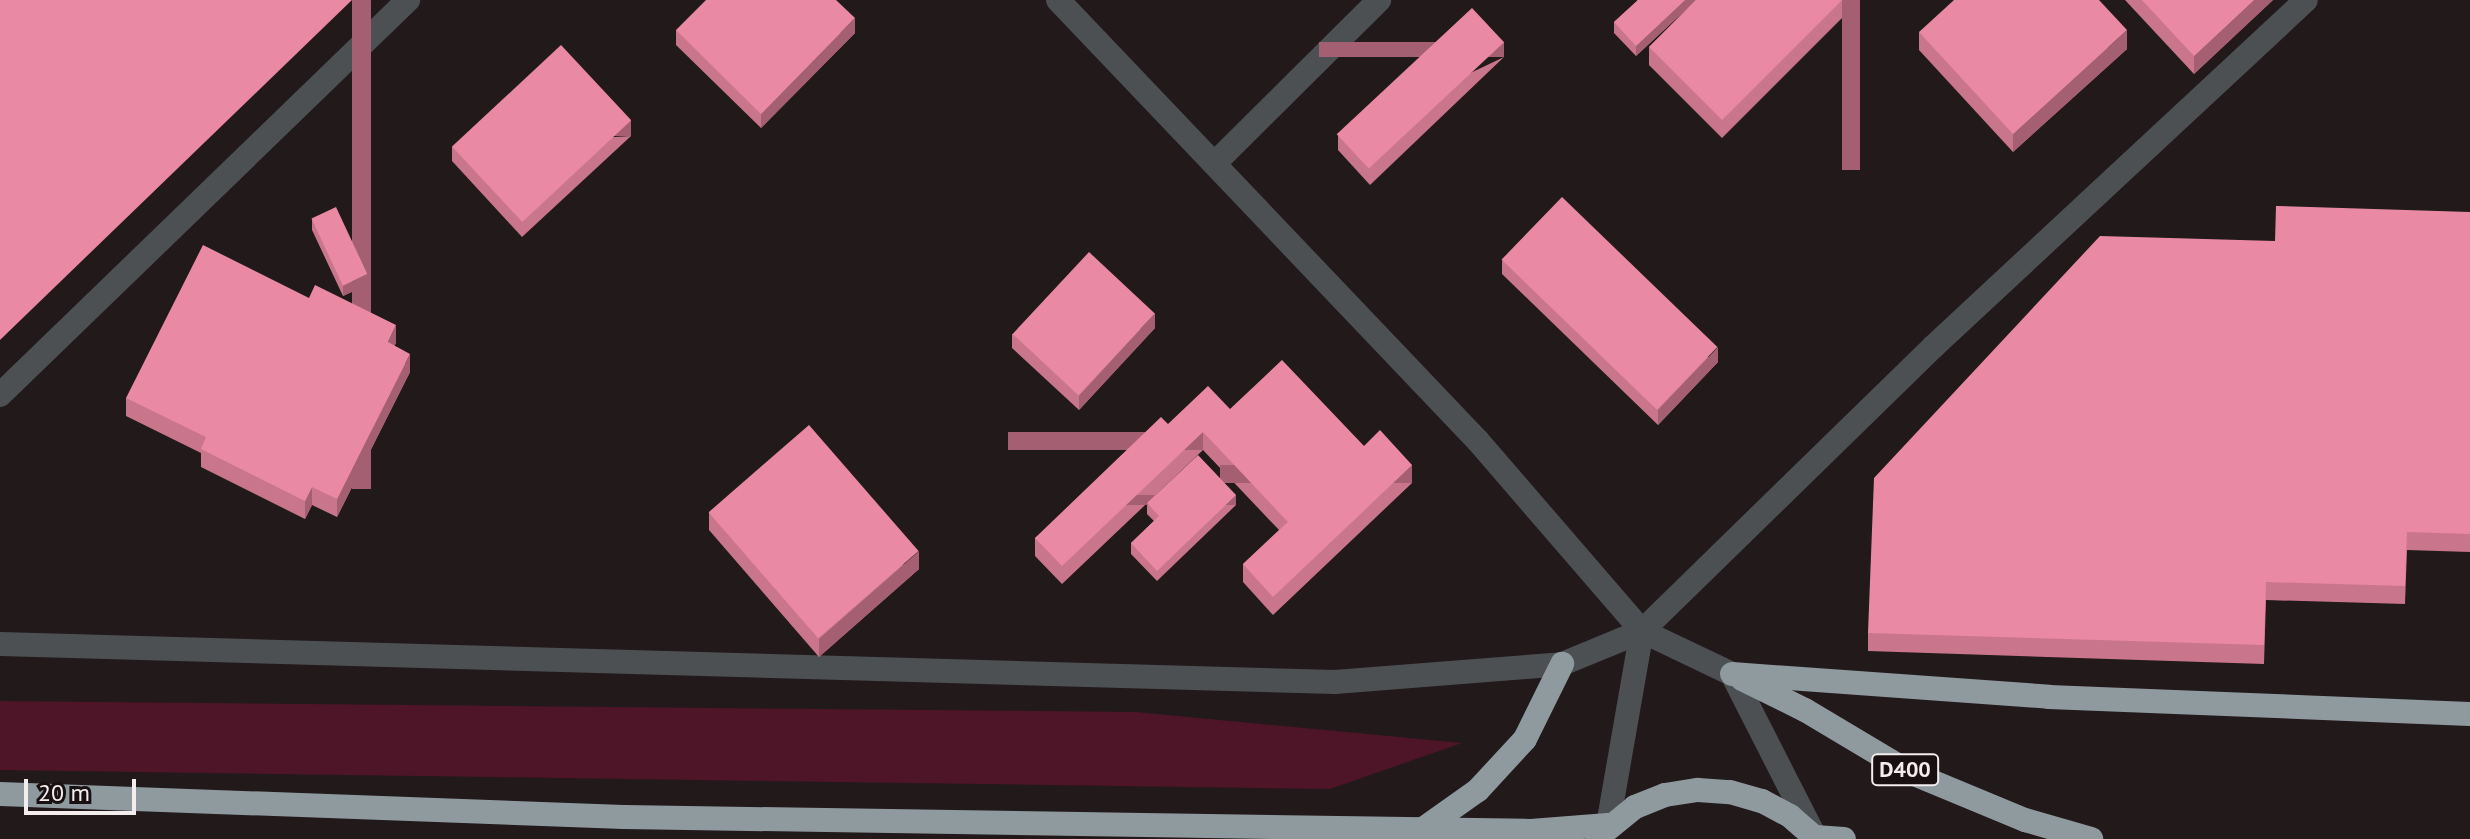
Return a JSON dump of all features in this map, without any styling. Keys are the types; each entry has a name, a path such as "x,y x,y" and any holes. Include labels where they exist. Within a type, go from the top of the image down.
{"highway":[{"path":"1423,829 1478,790 1525,739 1562,664"},
{"path":"1732,674 2049,697 2470,714"},
{"name":"D400","path":"1732,674 1805,710 1909,772 2025,820 2091,839"},
{"path":"0,794 624,817 1602,832 1635,807 1665,795 1709,791 1762,801 1790,816 1816,838 1844,839"}],"street":[{"path":"0,395 408,0"},
{"path":"1058,0 1216,162 1478,441 1642,631 1732,674 1816,838"},
{"path":"1216,162 1379,0"},
{"path":"0,644 1335,682 1562,664 1642,631 1933,347 2306,0"},
{"path":"1602,832 1642,631"}],"shaded area":[{"path":"0,701 1136,712 1462,743 1330,789 0,770"}],"building":[{"path":"0,0 352,0 0,340"},
{"path":"706,0 836,0 855,18 761,114 676,30"},
{"path":"1638,0 1685,0 1636,46 1614,22"},
{"path":"1696,0 1842,0 1722,120 1649,47"},
{"path":"1954,0 2099,0 2127,30 2013,134 1919,32"},
{"path":"2142,0 2254,0 2194,56"},
{"path":"1472,8 1504,42 1369,169 1337,134"},
{"path":"561,45 631,120 522,222 452,147"},
{"path":"1562,197 1717,347 1657,410 1502,260"},
{"path":"2276,206 2470,212 2470,534 2407,532 2405,586 2266,582 2264,645 1868,633 1874,478 2100,236 2275,241"},
{"path":"336,207 367,274 343,285 312,218"},
{"path":"203,245 309,298 315,285 396,325 388,342 410,354 337,499 312,487 305,501 201,449 206,437 126,398"},
{"path":"1089,252 1155,313 1078,395 1013,334"},
{"path":"1282,360 1364,446 1380,430 1412,465 1273,597 1243,564 1288,522 1203,432 1062,566 1035,538 1161,417 1168,424 1208,386 1230,409"},
{"path":"809,425 919,551 818,638 709,512"},
{"path":"1198,455 1236,495 1157,571 1131,543 1159,516 1147,503"}]}
